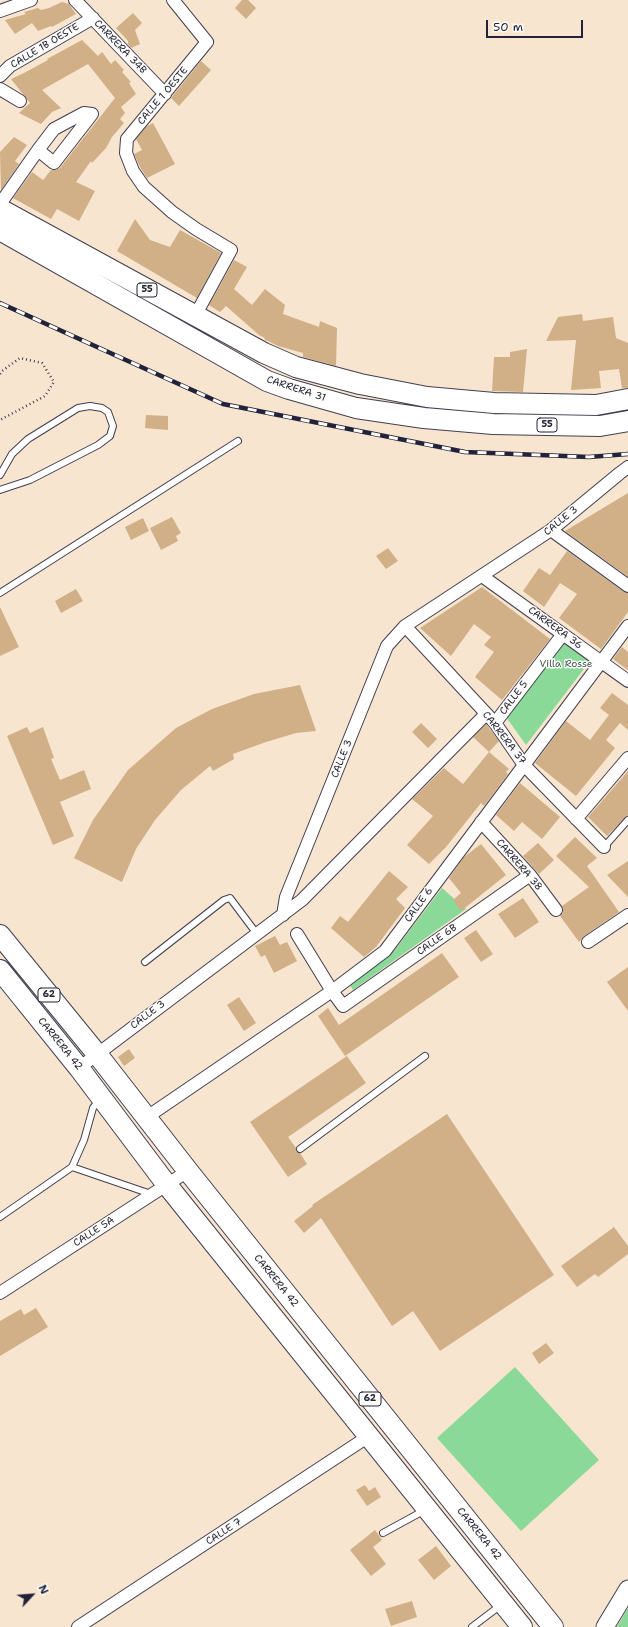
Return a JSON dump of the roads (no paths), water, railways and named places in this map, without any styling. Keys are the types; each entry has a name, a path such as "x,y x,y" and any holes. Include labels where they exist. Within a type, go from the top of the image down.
{"highway":[{"name":"55","path":"0,209 264,353 296,367 360,384 427,397 494,403 596,405 628,399"},
{"name":"CARRERA 31","path":"0,230 267,381 289,389 356,408 424,418 493,424 600,426 628,421"},
{"name":"CARRERA 42","path":"0,935 97,1054 188,1171 553,1627"},
{"name":"CARRERA 42","path":"1,972 101,1097 159,1190 369,1436 522,1627"}],"main road":[{"path":"605,1627 628,1589"}],"street":[{"path":"0,11 31,0"},
{"name":"CARRERA 34B","path":"75,0 165,94"},
{"name":"CALLE 1 OESTE","path":"173,0 207,42 127,139 126,153 133,171 144,187 172,212 196,229 231,250 195,316"},
{"name":"CALLE 1B OESTE","path":"0,76 10,66 92,18"},
{"path":"0,89 20,101"},
{"path":"0,204 38,150 54,130 84,113 92,114 54,163 38,150"},
{"name":"CALLE 3","path":"79,1068 283,914 286,897 387,646 405,626 551,530 620,472 628,468"},
{"path":"551,530 628,586"},
{"name":"CARRERA 36","path":"482,576 628,681"},
{"name":"CARRERA 37","path":"405,626 495,723 524,765 604,847"},
{"name":"CALLE 6","path":"147,1117 332,991 385,951 628,626"},
{"name":"CALLE 5","path":"495,723 563,634"},
{"path":"283,914 302,900 486,714"},
{"path":"576,819 628,758"},
{"name":"CARRERA 38","path":"481,822 530,874 556,910"},
{"name":"CALLE 6B","path":"332,991 343,1006 530,874"},
{"path":"588,942 627,918"},
{"path":"297,934 332,991"},
{"name":"CALLE 5A","path":"0,1293 188,1171"},
{"name":"CALLE 7","path":"78,1627 369,1436"}],"lane":[{"path":"0,475 12,454 28,439 78,408 90,406 102,408 108,412 113,426 110,436 98,445 30,480 0,490"},
{"path":"0,593 238,441"},
{"path":"604,847 628,820"},
{"path":"145,962 224,900 230,898 257,934"},
{"path":"300,1149 425,1056"},
{"path":"0,1217 72,1167 84,1140 92,1108 101,1097"},
{"path":"72,1167 159,1190"},
{"path":"383,1533 427,1509"},
{"path":"472,1627 503,1604"}],"railway":[{"path":"0,303 223,404 465,452 589,457 628,454"}],"park label":[{"name":"Villa Rosse","path":"566,664"}]}
